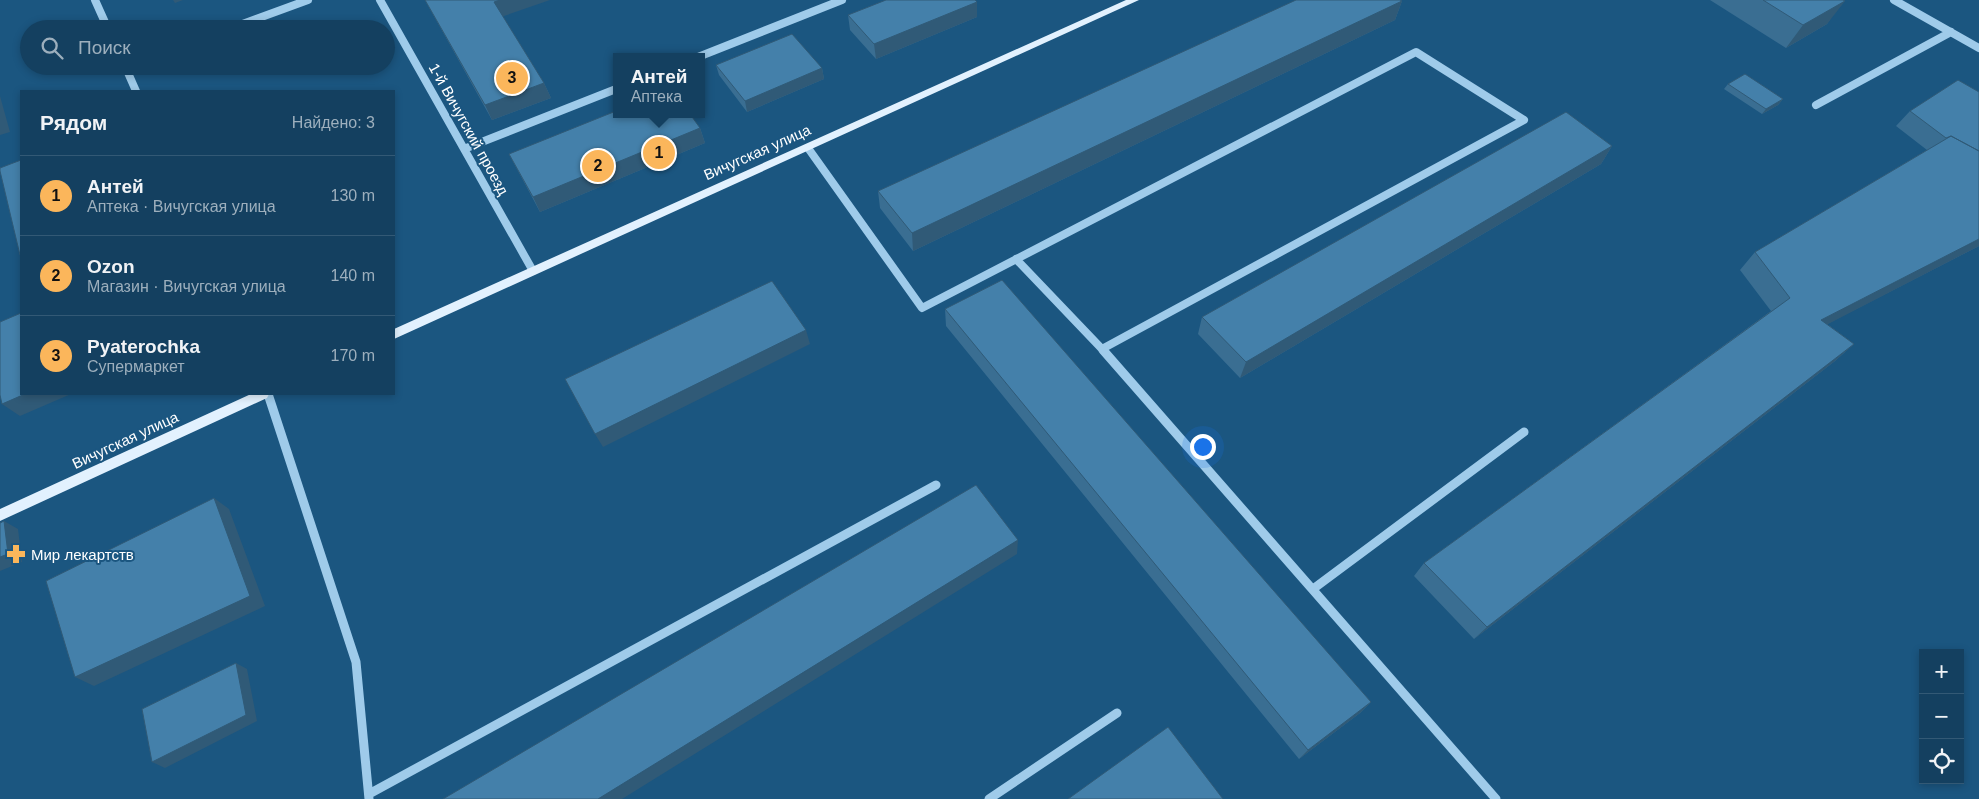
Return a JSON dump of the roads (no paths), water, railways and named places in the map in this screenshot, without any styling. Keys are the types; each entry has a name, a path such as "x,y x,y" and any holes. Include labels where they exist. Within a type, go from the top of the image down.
{"main road":[{"name":"Вичугская улица","path":"395,334 1134,0"},
{"name":"Вичугская улица","path":"0,515 261,395"}],"street":[{"path":"95,0 104,20"},
{"path":"254,20 308,0"},
{"name":"1-й Вичугский проезд","path":"380,0 391,20"},
{"path":"705,54 842,0"},
{"path":"1894,0 1979,48"},
{"name":"1-й Вичугский проезд","path":"395,27 533,271"},
{"path":"1816,105 1951,32"},
{"path":"808,148 922,308 1416,52 1524,120 1102,348"},
{"path":"129,75 136,90"},
{"path":"464,149 613,90"},
{"path":"1016,259 1102,348 1496,799"},
{"path":"268,395 356,662 369,797 936,485"},
{"path":"1312,589 1524,432"},
{"path":"989,799 1116,713"}],"place":[{"name":"Pyaterochka","path":"512,78"},
{"name":"Антей","path":"659,153"},
{"name":"Ozon","path":"598,166"},
{"name":"Мир лекартств","path":"16,554"}]}
